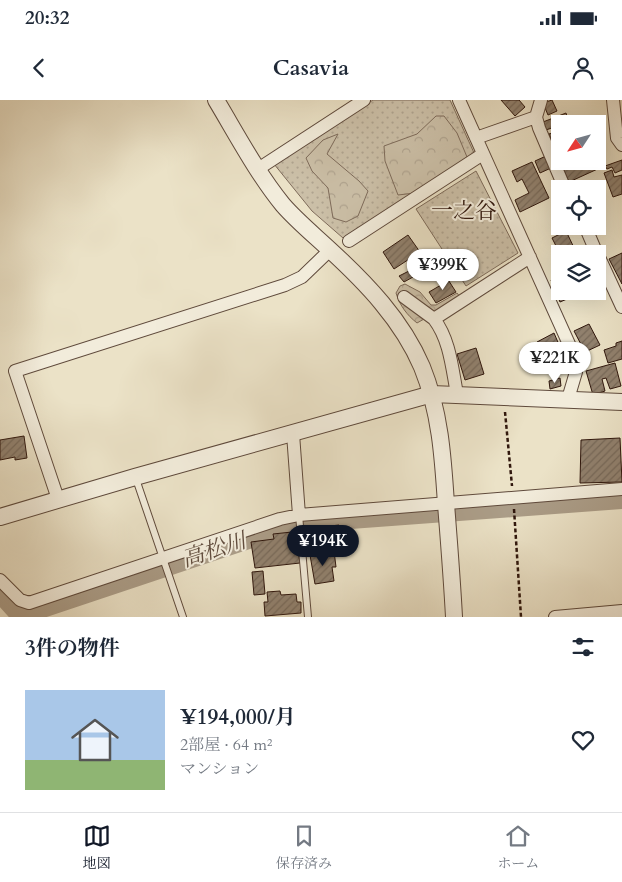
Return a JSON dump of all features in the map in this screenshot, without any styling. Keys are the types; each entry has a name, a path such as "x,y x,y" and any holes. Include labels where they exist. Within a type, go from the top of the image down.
{"street":[{"path":"216,100 258,169 283,204 303,226 385,305 404,332 421,365 432,394 438,419 447,509 454,617"},
{"path":"258,169 364,100"},
{"path":"459,100 573,353 576,372 568,400"},
{"path":"542,100 536,116 539,128 561,180"},
{"path":"613,100 617,138 622,145"},
{"path":"476,138 536,116"},
{"path":"350,241 483,154"},
{"path":"58,500 15,371 285,285 302,277 330,250"},
{"path":"434,319 530,257"},
{"path":"606,272 620,299"},
{"path":"404,297 434,319 441,329 449,351 456,394"},
{"path":"0,517 135,477 432,394 622,402"},
{"path":"293,434 300,521"},
{"path":"0,580 20,600 29,603 164,562 280,519 300,521 513,505 622,490"},
{"path":"555,617 622,611"}],"lane":[{"path":"135,477 183,617"},
{"path":"300,521 308,617"}],"path":[{"path":"504,396 521,617"}],"green space":[{"path":"373,100 450,100 475,155 343,238 312,211 274,164"},
{"path":"436,116 444,116 457,133 467,157 415,193 398,195 385,161 384,146 417,134"},
{"path":"338,134 327,154 368,191 358,216 346,222 333,218 328,188 312,171 306,158 323,140"},
{"path":"476,171 518,253 466,286 416,209"},
{"path":"405,284 420,292 431,305 436,305 457,293 461,298 417,323 404,310 396,293 400,286"}],"building":[{"path":"501,100 519,100 525,107 515,116"},
{"path":"552,100 557,111 548,115 543,103"},
{"path":"551,119 551,128 546,130 543,122"},
{"path":"546,156 551,168 540,173 535,161"},
{"path":"622,160 622,170 615,173 612,167 607,169 606,166"},
{"path":"532,162 549,198 520,212 515,200 529,193 522,179 517,182 512,171"},
{"path":"564,170 595,170 573,180 568,180"},
{"path":"612,170 614,177 622,175 622,194 613,197 604,173"},
{"path":"408,235 420,252 394,269 383,252"},
{"path":"558,235 568,235 573,245 556,245 552,238"},
{"path":"622,253 622,284 609,259"},
{"path":"409,271 413,277 404,282 399,276"},
{"path":"447,278 456,292 436,303 429,292 441,285 440,283"},
{"path":"589,324 600,345 585,352 574,331"},
{"path":"554,333 566,361 549,368 537,342"},
{"path":"622,341 622,359 608,363 604,350 616,346 616,343"},
{"path":"476,348 484,374 465,380 457,354"},
{"path":"615,363 621,386 610,389 606,378 602,379 605,391 593,395 586,371"},
{"path":"560,378 561,386 550,389 549,381"},
{"path":"24,436 27,458 15,460 15,457 0,460 0,440"},
{"path":"620,438 622,482 580,483 581,440"},
{"path":"339,525 340,534 331,536 330,526"},
{"path":"328,526 328,533 321,534 322,548 309,549 307,528"},
{"path":"292,532 292,536 296,535 300,563 255,568 251,542 274,539 273,534"},
{"path":"334,551 336,567 332,567 334,581 315,584 310,555"},
{"path":"263,571 265,594 254,595 252,572"},
{"path":"280,591 281,595 296,594 297,602 301,602 301,613 265,616 264,602 268,602 267,592"}],"waterway":[{"name":"高松川","path":"0,591 21,614 296,522 622,498"}],"district":[{"name":"一之谷","path":"464,211"}]}
